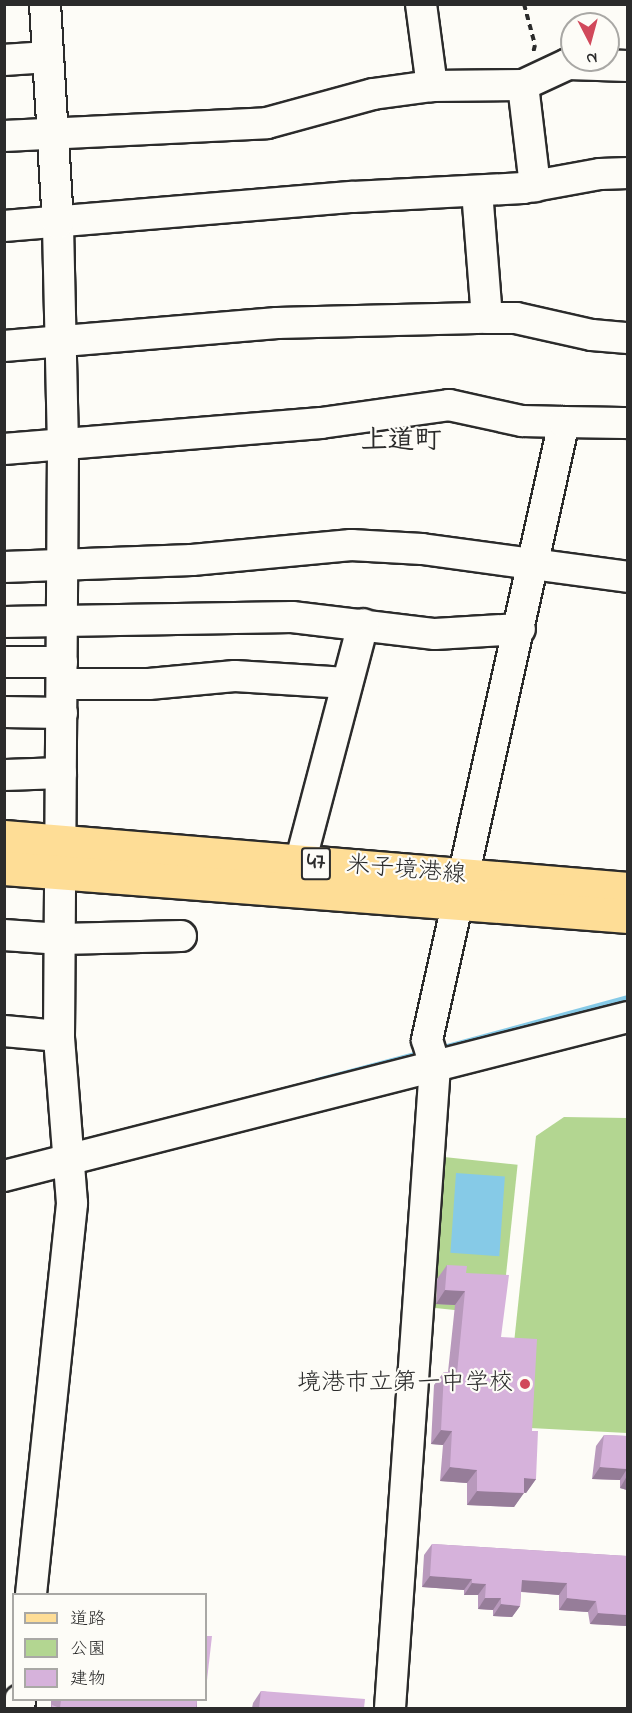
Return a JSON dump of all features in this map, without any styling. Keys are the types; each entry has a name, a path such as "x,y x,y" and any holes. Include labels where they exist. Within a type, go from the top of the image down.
{"main road":[{"name":"米子境港線","path":"4,837 61,857 463,889 627,889"},
{"name":"米子境港線","path":"4,868 61,857 300,862 627,916"}],"street":[{"path":"32,1593 71,1234 71,1159 59,1036 63,446 58,223 45,4"},
{"path":"421,4 432,86"},
{"path":"4,60 48,57"},
{"path":"4,136 267,123 373,94 432,86 523,85 568,64 627,66"},
{"path":"523,85 535,186"},
{"path":"4,226 535,186 600,174 627,172"},
{"path":"477,191 487,318"},
{"path":"4,346 277,323 487,318 516,318 592,335 627,338"},
{"path":"4,449 63,446 380,417 449,405 522,421 627,423"},
{"path":"390,1708 435,1066 427,1040 536,565 564,422"},
{"path":"4,567 192,560 351,545 422,549 627,577"},
{"path":"4,622 292,617 435,634 520,629"},
{"path":"300,862 363,624"},
{"path":"4,662 62,673 149,684 235,676 347,683"},
{"path":"4,712 62,713"},
{"path":"4,775 61,773"},
{"path":"4,934 61,939 181,936"},
{"path":"4,1176 627,1017"},
{"path":"4,1031 59,1036"}],"path":[{"path":"523,85 535,45 524,4"}],"green space":[{"path":"564,1117 627,1118 627,1433 530,1428 514,1343 536,1136"},
{"path":"444,1157 518,1165 502,1315 428,1307"}],"water":[{"path":"456,1173 505,1176 499,1256 450,1253"}],"building":[{"path":"447,1265 467,1266 466,1273 509,1275 501,1337 537,1339 532,1431 538,1431 536,1479 524,1478 524,1493 477,1491 477,1470 450,1467 452,1431 441,1430 444,1372 457,1373 465,1291 445,1290"},
{"path":"604,1435 627,1436 627,1469 600,1467"},
{"path":"432,1544 627,1556 627,1615 598,1613 596,1601 567,1598 567,1583 522,1580 520,1606 501,1604 501,1598 485,1598 486,1584 472,1583 472,1579 430,1576"},
{"path":"207,1636 212,1636 207,1680"},
{"path":"261,1691 365,1699 364,1708 259,1708"},
{"path":"61,1701 197,1701 196,1708 60,1708"}],"waterway":[{"path":"436,1050 628,998"},
{"path":"317,1081 422,1053"}],"place":[{"name":"境港市立第一中学校","path":"525,1384"}],"district":[{"name":"上道町","path":"401,442"}]}
